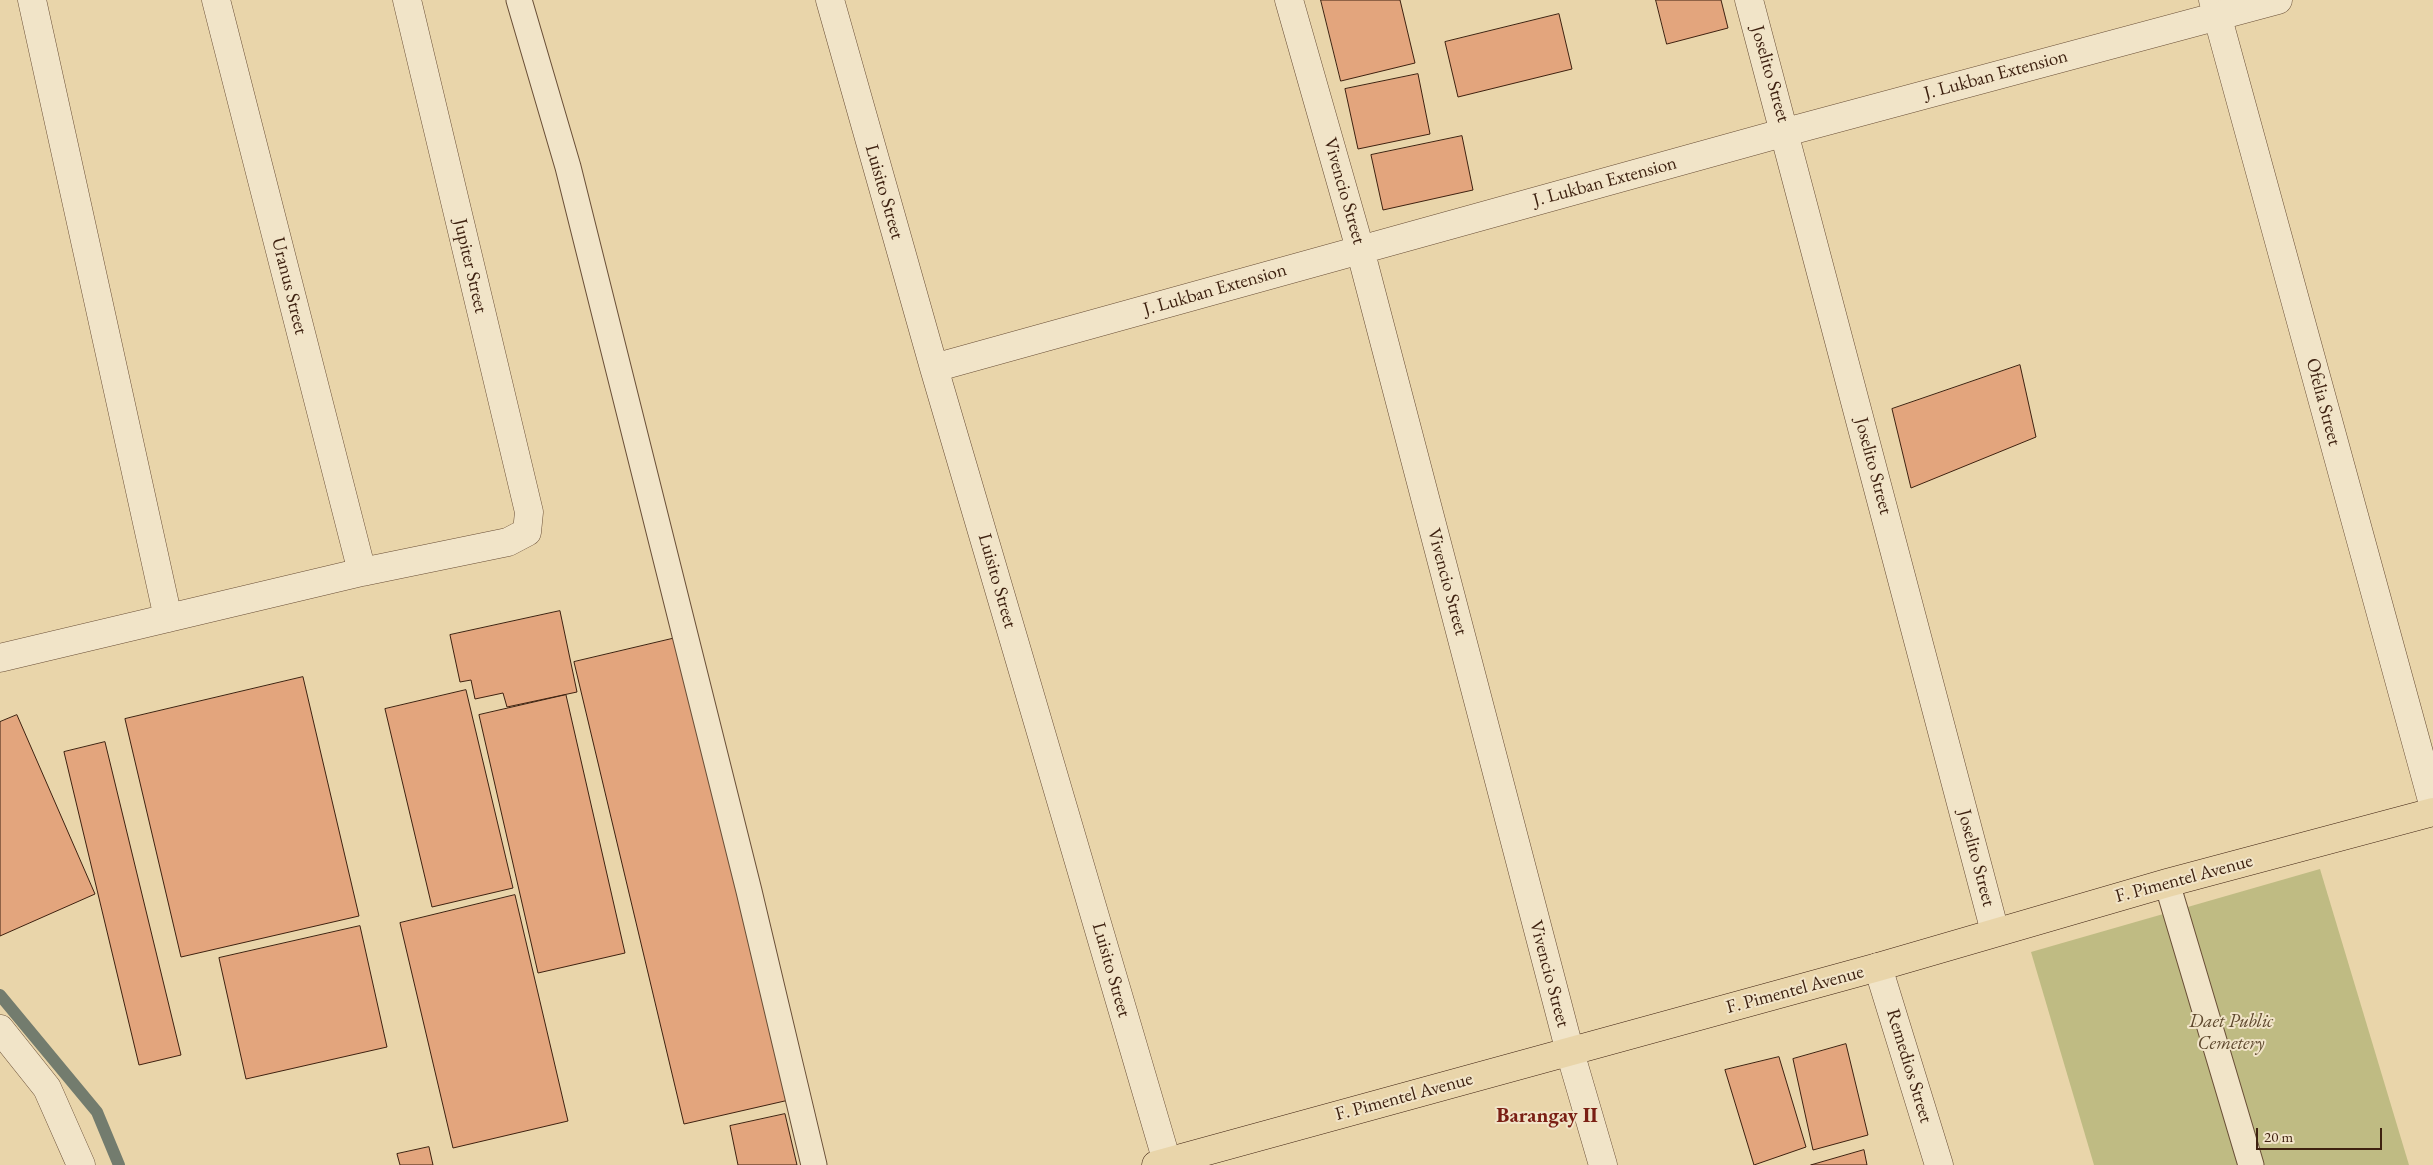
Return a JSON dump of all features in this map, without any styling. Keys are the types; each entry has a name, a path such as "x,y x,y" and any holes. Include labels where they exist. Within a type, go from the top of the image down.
{"main road":[{"name":"F. Pimentel Avenue","path":"1164,1164 1878,967 2167,883 2433,812"}],"street":[{"path":"32,0 168,618"},
{"name":"Uranus Street","path":"216,0 362,572"},
{"name":"Jupiter Street","path":"362,572 508,542 527,532 529,512 407,0"},
{"name":"Luisito Street","path":"830,0 934,368 1164,1164"},
{"name":"Vivencio Street","path":"1289,0 1360,250 1570,1052 1603,1165"},
{"name":"Joselito Street","path":"1749,0 1786,132 1995,932"},
{"name":"J. Lukban Extension","path":"934,368 1786,132 2216,8 2278,0"},
{"name":"Ofelia Street","path":"2216,8 2433,804"},
{"path":"0,658 362,572"},
{"name":"Remedios Street","path":"1878,967 1939,1165"},
{"path":"0,1029 47,1088 81,1165"}],"lane":[{"path":"519,0 568,167 749,891 814,1165"},
{"path":"2167,883 2252,1165"}],"green space":[{"name":"Daet Public Cemetery","path":"2320,869 2409,1165 2094,1165 2031,952"}],"building":[{"path":"1321,0 1400,0 1415,63 1341,81"},
{"path":"1656,0 1721,0 1728,28 1667,44"},
{"path":"1559,14 1572,69 1458,97 1445,42"},
{"path":"1418,74 1430,134 1358,149 1345,89"},
{"path":"1462,136 1473,190 1383,210 1371,155"},
{"path":"2020,365 2036,437 1911,488 1892,409"},
{"path":"560,611 577,692 507,707 503,693 475,699 471,680 460,682 450,635"},
{"path":"680,637 789,1100 684,1124 574,662"},
{"path":"303,677 359,916 181,957 125,719"},
{"path":"466,690 513,888 432,907 385,709"},
{"path":"566,695 625,953 538,973 479,715"},
{"path":"17,715 95,894 0,936 0,722"},
{"path":"105,742 181,1055 139,1065 64,752"},
{"path":"515,895 568,1121 453,1148 400,923"},
{"path":"360,926 387,1047 246,1079 219,958"},
{"path":"1846,1044 1868,1135 1813,1150 1793,1059"},
{"path":"1779,1057 1806,1147 1754,1165 1725,1070"},
{"path":"785,1114 797,1165 738,1165 730,1126"},
{"path":"429,1147 433,1165 400,1165 397,1154"},
{"path":"1864,1150 1867,1165 1811,1165"}],"waterway":[{"path":"0,995 97,1112 119,1165"}],"district":[{"name":"Barangay Ⅱ","path":"1547,1116"}]}
